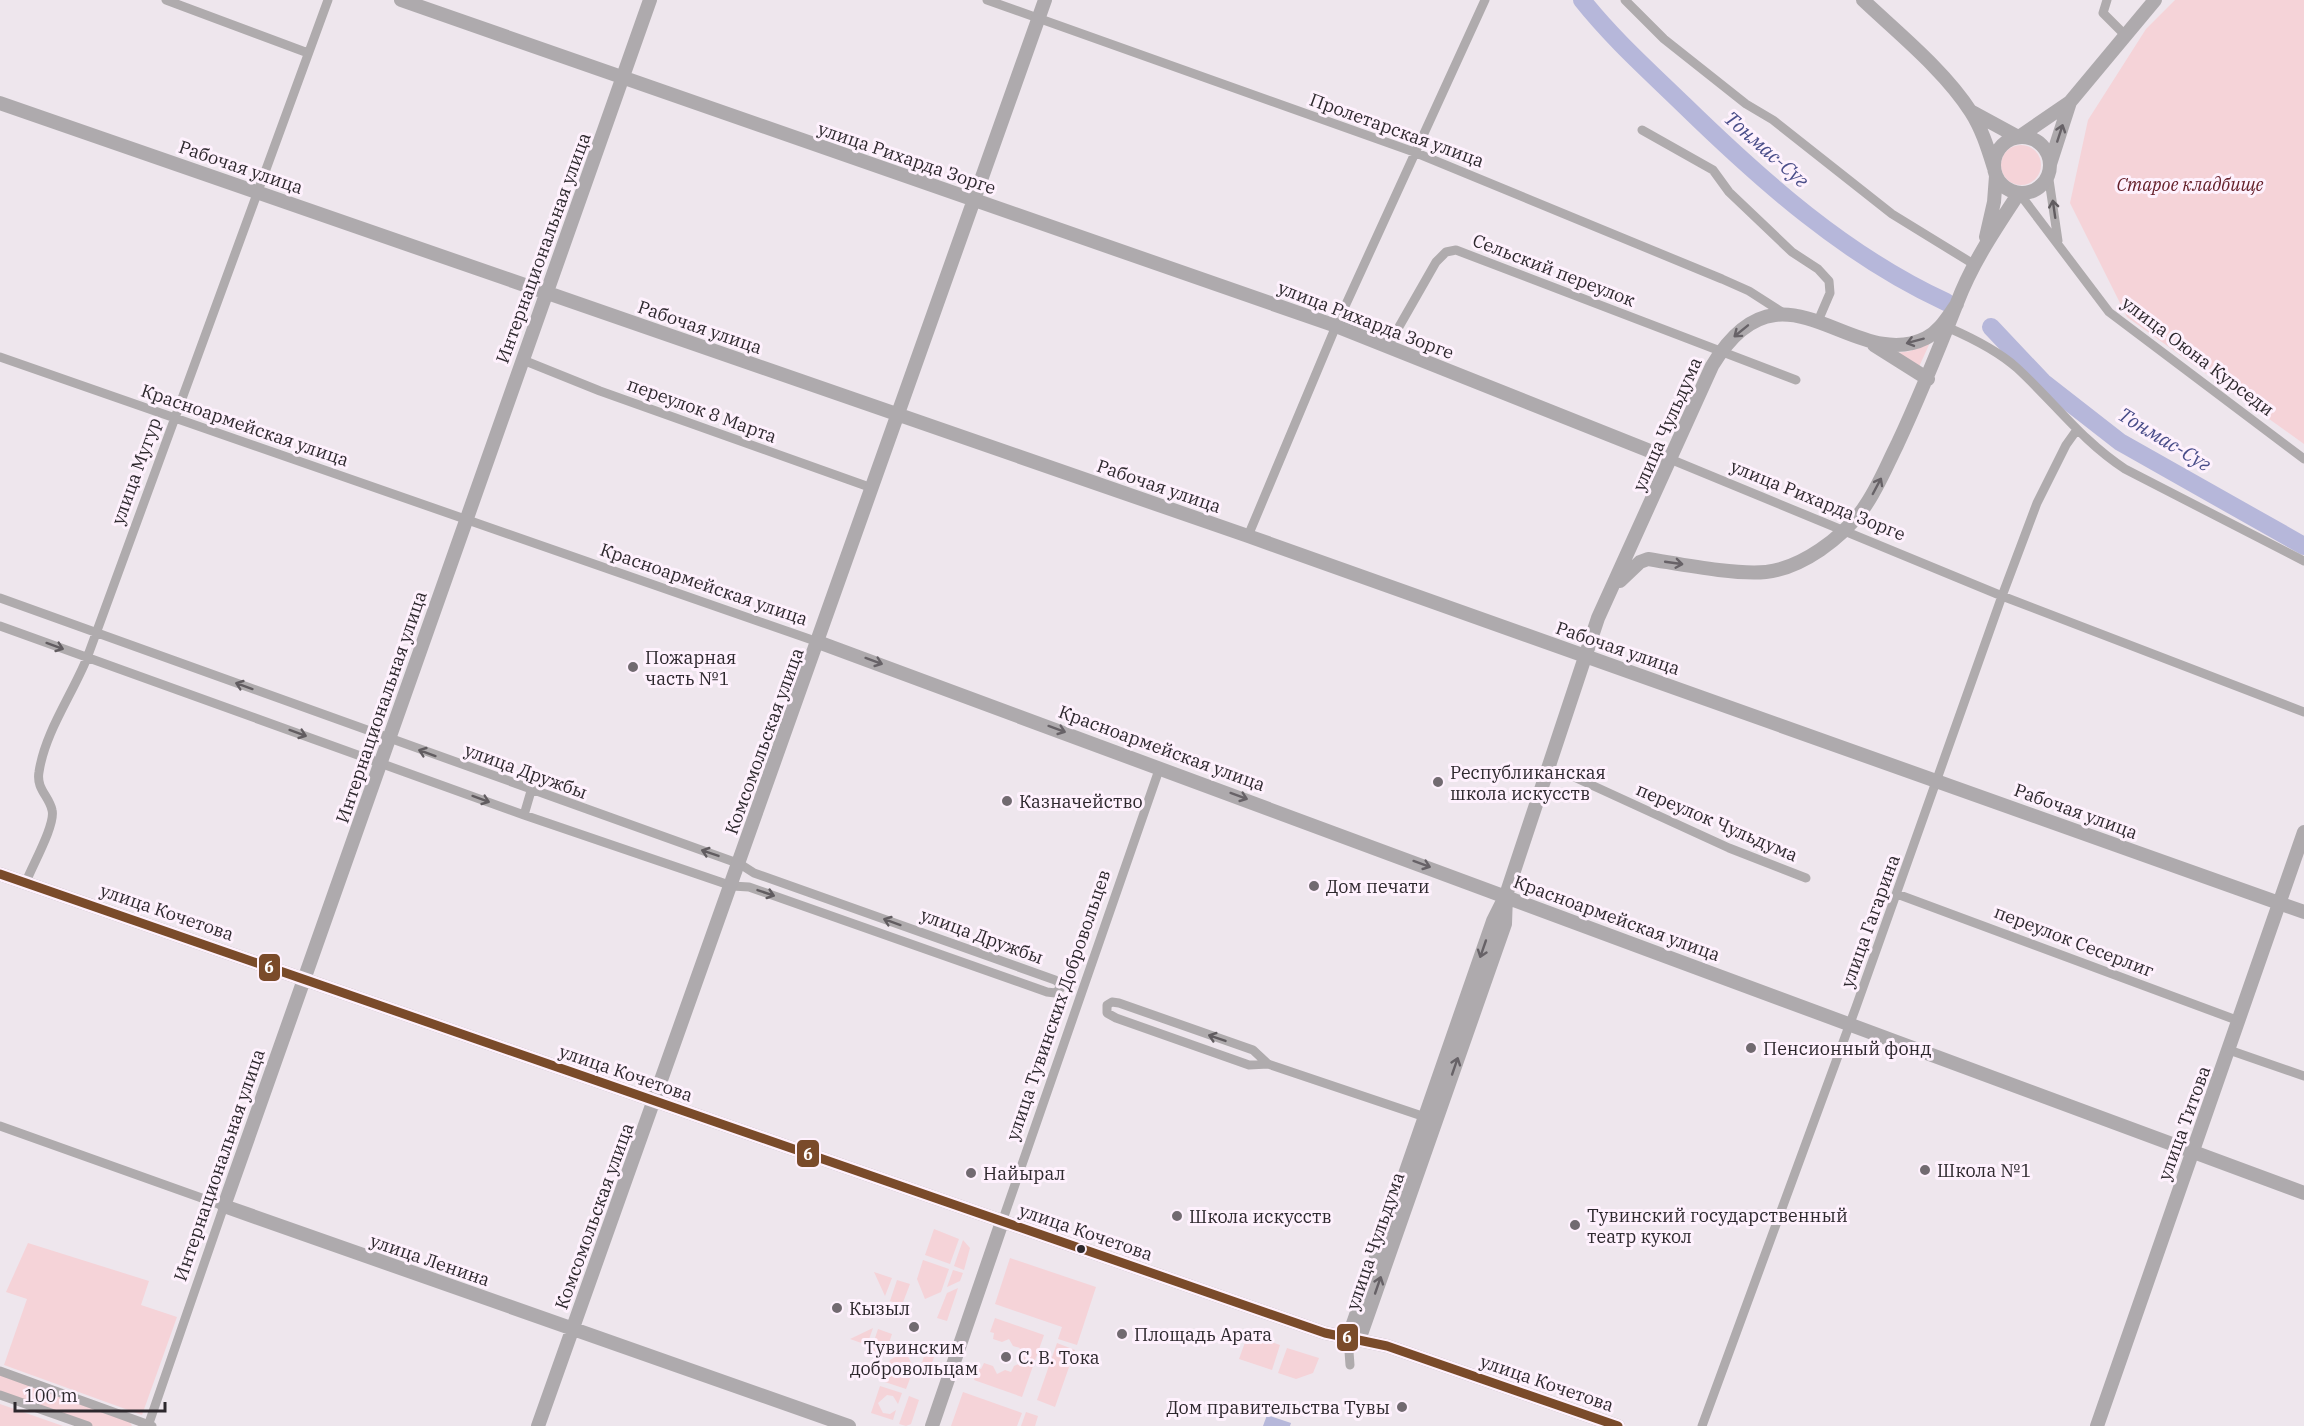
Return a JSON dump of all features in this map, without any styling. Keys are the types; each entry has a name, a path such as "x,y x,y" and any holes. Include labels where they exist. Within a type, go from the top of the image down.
{"main road":[{"name":"улица Рихарда Зорге","path":"401,0 1336,327 1670,459"},
{"name":"Интернациональная улица","path":"224,1206 650,0"},
{"name":"Комсомольская улица","path":"538,1426 740,864 1045,0"},
{"path":"1863,0 1931,64 1971,111 1985,140 1995,172 2005,188 2019,193 2039,187 2049,169 2070,102"},
{"path":"1995,172 1997,151 2010,139 2019,137 2070,102 2155,0"},
{"name":"Рабочая улица","path":"0,103 1248,536 2304,912"},
{"path":"1971,111 2019,137 2036,140 2043,147 2049,169"},
{"name":"улица Чульдума","path":"1983,248 1994,201 1995,172"},
{"name":"улица Чульдума","path":"1609,594 1640,561 1648,559 1765,572 1787,566 1815,552 1845,530 1876,490 1928,379 1957,303 1983,248 2019,193"},
{"name":"улица Чульдума","path":"1353,1339 1430,1119 1493,921 1506,895 1585,656 1609,594 1720,351 1749,324 1759,319 1785,314 1818,321 1885,343 1915,342 1937,331 1957,303"},
{"path":"1855,335 1895,356 1928,379"},
{"path":"1635,539 1642,554 1648,559"},
{"name":"Красноармейская улица","path":"818,642 1506,895 2304,1193"},
{"name":"улица Титова","path":"2097,1426 2304,832"},
{"name":"улица Кочетова","path":"0,874 1325,1333 1387,1346 1618,1426"},
{"name":"улица Ленина","path":"224,1206 849,1426"},
{"name":"улица Тувинских Добровольцев","path":"933,1426 1002,1222"}],"street":[{"path":"166,0 308,53"},
{"name":"улица Мугур","path":"26,882 53,821 52,809 39,788 38,773 58,716 87,658 328,0"},
{"name":"Пролетарская улица","path":"987,0 1414,152 1722,279 1749,291 1785,314"},
{"path":"1248,536 1336,327 1485,0"},
{"path":"1625,0 1664,39 1746,104 1773,120 1892,214 1975,266"},
{"path":"2107,0 2103,13 2125,35"},
{"path":"1642,130 1713,170 1729,192 1792,252 1818,269 1829,281 1830,293 1818,321"},
{"name":"улица Оюна Курседи","path":"2049,169 2059,244"},
{"name":"улица Оюна Курседи","path":"2019,193 2100,302 2119,320 2304,459"},
{"name":"Сельский переулок","path":"1388,346 1436,262 1446,252 1455,250 1720,351"},
{"path":"1949,328 1972,339 2015,366 2098,451 2126,469 2304,561"},
{"path":"1720,351 1796,380"},
{"name":"Красноармейская улица","path":"0,357 818,642"},
{"name":"переулок 8 Марта","path":"523,360 600,391 872,488"},
{"name":"улица Гагарина","path":"1702,1426 1897,894 2002,596 2037,503 2066,445 2076,431"},
{"name":"улица Рихарда Зорге","path":"1670,459 2002,596 2304,711"},
{"name":"улица Дружбы","path":"0,598 531,791 740,864 754,873 1055,980 1059,983 1060,989 1055,993 1050,993 749,887 732,886 524,815 0,626"},
{"name":"улица Тувинских Добровольцев","path":"1002,1222 1160,767"},
{"name":"переулок Чульдума","path":"1549,768 1574,777 1729,848 1806,878"},
{"path":"524,815 531,791"},
{"name":"переулок Сесерлиг","path":"1897,894 2239,1021"},
{"path":"963,962 968,949"},
{"path":"1268,1064 1253,1050 1119,1003 1112,1002 1107,1005 1107,1013 1116,1018 1249,1065 1268,1064 1430,1119"},
{"path":"2229,1050 2304,1076"},
{"name":"улица Ленина","path":"0,1126 224,1206"},
{"name":"Интернациональная улица","path":"149,1426 224,1206"},
{"path":"0,1371 149,1426"},
{"path":"0,1395 88,1426"}],"green space":[{"name":"Старое кладбище","path":"2175,0 2304,0 2304,444 2127,317 2070,203 2088,120 2146,29"},
{"path":"2021,145 2035,151 2041,165 2035,179 2021,185 2007,179 2001,165 2007,151"},
{"path":"1933,336 1918,369 1889,354 1911,351"},
{"path":"934,1229 959,1239 950,1264 925,1255"},
{"path":"963,1240 970,1248 964,1270 954,1266"},
{"path":"28,1243 149,1281 141,1305 177,1317 142,1415 4,1365 27,1299 6,1292"},
{"path":"1010,1258 1096,1287 1077,1345 1058,1339 1062,1327 995,1304"},
{"path":"923,1260 949,1269 941,1292 925,1299 917,1279"},
{"path":"953,1270 963,1273 960,1281 947,1287"},
{"path":"874,1272 892,1278 885,1296"},
{"path":"897,1280 910,1284 902,1305 890,1301"},
{"path":"958,1288 947,1321 937,1318 947,1293"},
{"path":"995,1318 1044,1335 1022,1397 974,1380 977,1368 981,1369 984,1363 993,1366 997,1374 1005,1370 1011,1372 1014,1366 1021,1363 1017,1354 1020,1348 1013,1346 1009,1339 1002,1342 993,1339 994,1333 990,1332"},
{"path":"873,1328 867,1345 850,1339"},
{"path":"878,1329 892,1334 885,1355 871,1350"},
{"path":"1248,1334 1280,1345 1272,1370 1239,1359"},
{"path":"1057,1343 1075,1350 1055,1407 1037,1400"},
{"path":"928,1345 936,1352 926,1379 920,1368"},
{"path":"1287,1348 1319,1358 1313,1373 1296,1379 1278,1373"},
{"path":"905,1351 914,1368 906,1389 882,1381 890,1360"},
{"path":"0,1374 130,1422 132,1426 93,1426 0,1393"},
{"path":"880,1386 902,1393 898,1404 893,1396 887,1395 878,1403 883,1413 890,1414 896,1410 893,1420 871,1413"},
{"path":"963,1392 1022,1413 1017,1426 951,1426"},
{"path":"909,1396 919,1400 911,1424 906,1426 899,1424"},
{"path":"0,1404 63,1426 0,1426"},
{"path":"1026,1412 1038,1416 1035,1426 1021,1426"}],"water":[{"path":"1267,1415 1291,1423 1290,1426 1263,1426"}],"waterway":[{"name":"Тонмас-Суг","path":"1582,0 1645,67 1775,189 1807,215 1874,262 1946,302"},
{"name":"Тонмас-Суг","path":"1991,327 2043,382 2120,442 2304,546"}],"transit line":[{"name":"6","path":"0,874 1325,1333 1387,1346 1618,1426"}],"place":[{"name":"Пожарная часть №1","path":"633,667"},
{"name":"Республиканская школа искусств","path":"1438,782"},
{"name":"Казначейство","path":"1007,801"},
{"name":"Дом печати","path":"1314,886"},
{"name":"Пенсионный фонд","path":"1751,1048"},
{"name":"Школа №1","path":"1925,1170"},
{"name":"Найырал","path":"971,1173"},
{"name":"Школа искусств","path":"1177,1216"},
{"name":"Тувинский государственный театр кукол","path":"1575,1225"},
{"name":"Кызыл","path":"837,1308"},
{"name":"Тувинским добровольцам","path":"914,1327"},
{"name":"Площадь Арата","path":"1122,1334"},
{"name":"С. В. Тока","path":"1006,1357"},
{"name":"Дом правительства Тувы","path":"1402,1407"}]}
